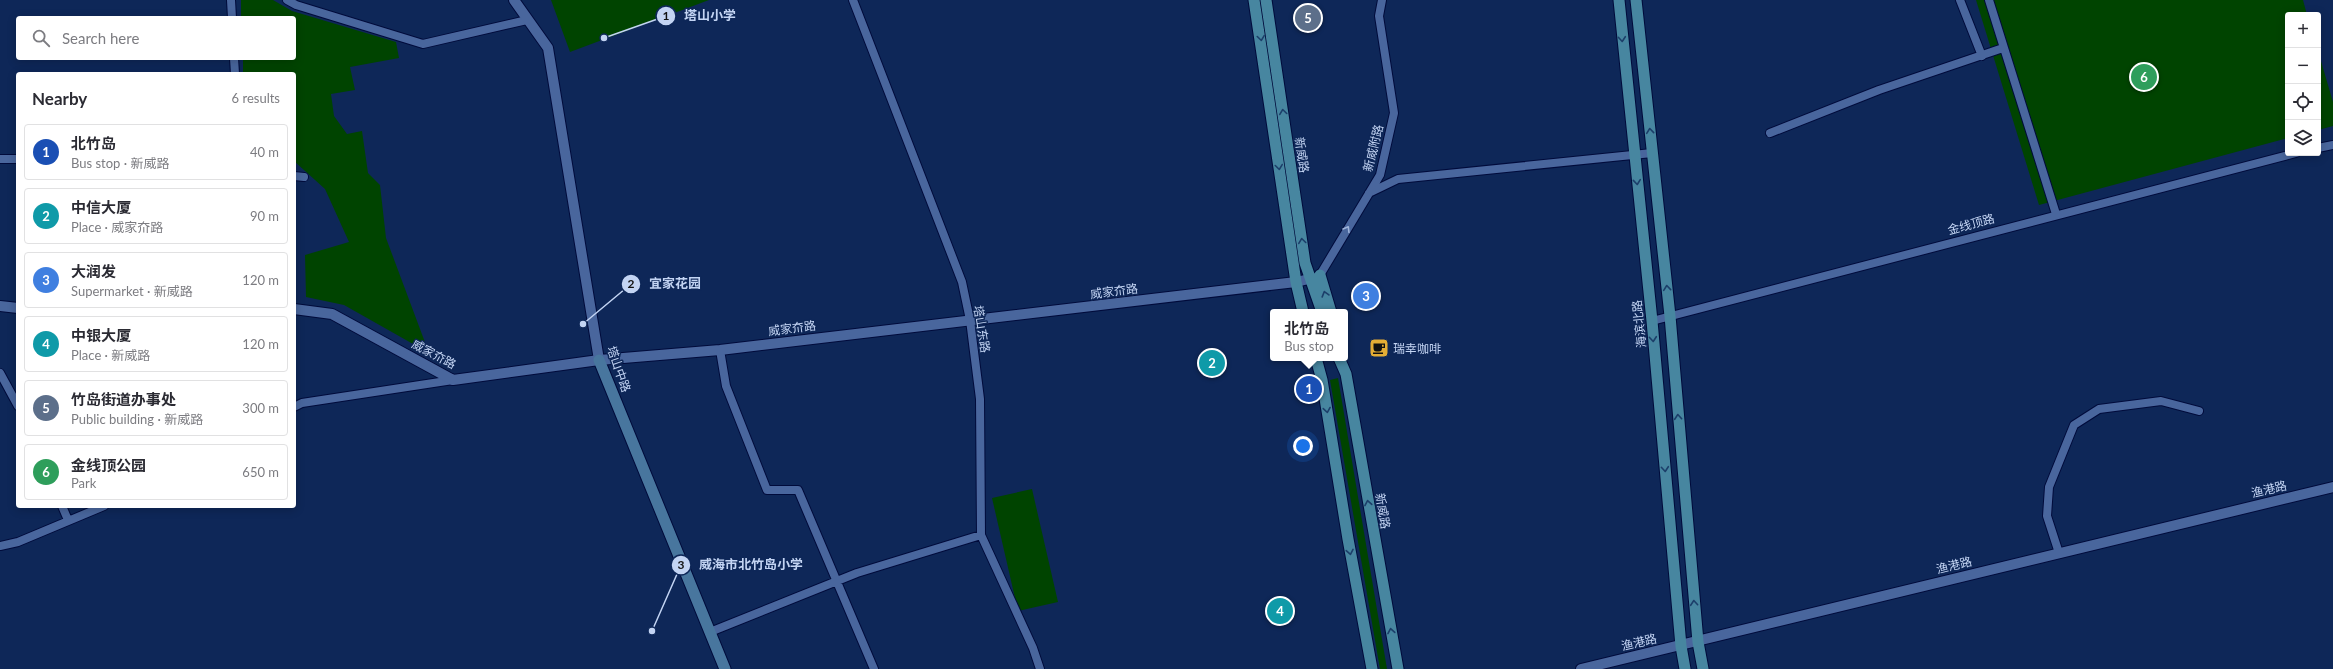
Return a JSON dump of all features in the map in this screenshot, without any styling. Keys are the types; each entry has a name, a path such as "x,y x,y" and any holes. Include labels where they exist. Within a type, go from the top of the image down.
{"main road":[{"name":"新威路","path":"1254,0 1296,282 1303,309"},
{"name":"新威路","path":"1266,0 1305,263 1309,279 1321,309"},
{"name":"海滨北路","path":"1619,0 1652,321 1681,646 1685,669"},
{"path":"1636,0 1670,316 1698,642 1703,669"},
{"path":"1320,275 1330,309"},
{"name":"塔山中路","path":"599,360 724,669"},
{"path":"1317,361 1322,380 1348,539 1372,669"},
{"name":"新威路","path":"1342,361 1346,374 1398,669"}],"street":[{"path":"231,0 232,16"},
{"path":"287,0 296,5 423,44 527,20"},
{"name":"塔山中路","path":"514,0 548,48 599,360"},
{"name":"塔山东路","path":"853,0 962,282 970,320 980,399 981,535 1040,669"},
{"name":"新威附路","path":"1320,275 1380,175 1394,113 1379,16 1382,0"},
{"path":"1960,0 1982,56"},
{"path":"1989,0 2056,214"},
{"path":"1770,133 1878,90 2003,48"},
{"path":"234,60 235,72"},
{"path":"2321,147 2333,145"},
{"path":"1369,193 1398,179 1652,153"},
{"name":"金线顶路","path":"1652,321 2056,214 2285,156"},
{"path":"0,159 16,159"},
{"path":"296,176 304,177"},
{"path":"1309,279 1320,275"},
{"name":"威家夼路","path":"296,309 332,314 453,380 599,360 720,350 1296,282 1309,279"},
{"path":"0,306 16,308"},
{"path":"720,350 726,386 767,490 798,490 874,669"},
{"path":"0,373 16,402"},
{"path":"296,406 302,403 453,380"},
{"path":"2059,553 2047,516 2049,487 2074,425 2099,409 2161,401 2199,410"},
{"name":"渔港路","path":"1581,669 1698,642 2333,487"},
{"path":"63,508 68,520"},
{"path":"0,546 18,542 99,508"},
{"path":"710,632 836,581 981,535"}],"green space":[{"path":"241,0 273,0 292,11 396,42 399,58 350,67 355,90 331,94 334,116 347,134 362,131 368,173 380,185 386,238 429,353 344,305 306,297 305,255 349,242 325,189 296,163 296,72 243,72 243,60 296,60 296,16 241,16"},
{"path":"551,0 709,0 570,52"},
{"path":"1976,0 2303,0 2306,12 2285,12 2285,139 2039,205"},
{"path":"2321,61 2333,102 2333,126 2321,129"},
{"path":"1338,378 1387,669 1380,669 1330,380"},
{"path":"1032,489 1058,602 1018,611 992,498"}],"place":[{"name":"竹岛街道办事处","path":"1308,18"},
{"name":"塔山小学","path":"604,38"},
{"name":"金线顶公园","path":"2144,77"},
{"name":"大润发","path":"1366,296"},
{"name":"宜家花园","path":"583,324"},
{"name":"瑞幸咖啡","path":"1379,348"},
{"name":"中信大厦","path":"1212,363"},
{"name":"北竹岛","path":"1309,389"},
{"name":"中银大厦","path":"1280,611"},
{"name":"威海市北竹岛小学","path":"652,631"}]}
